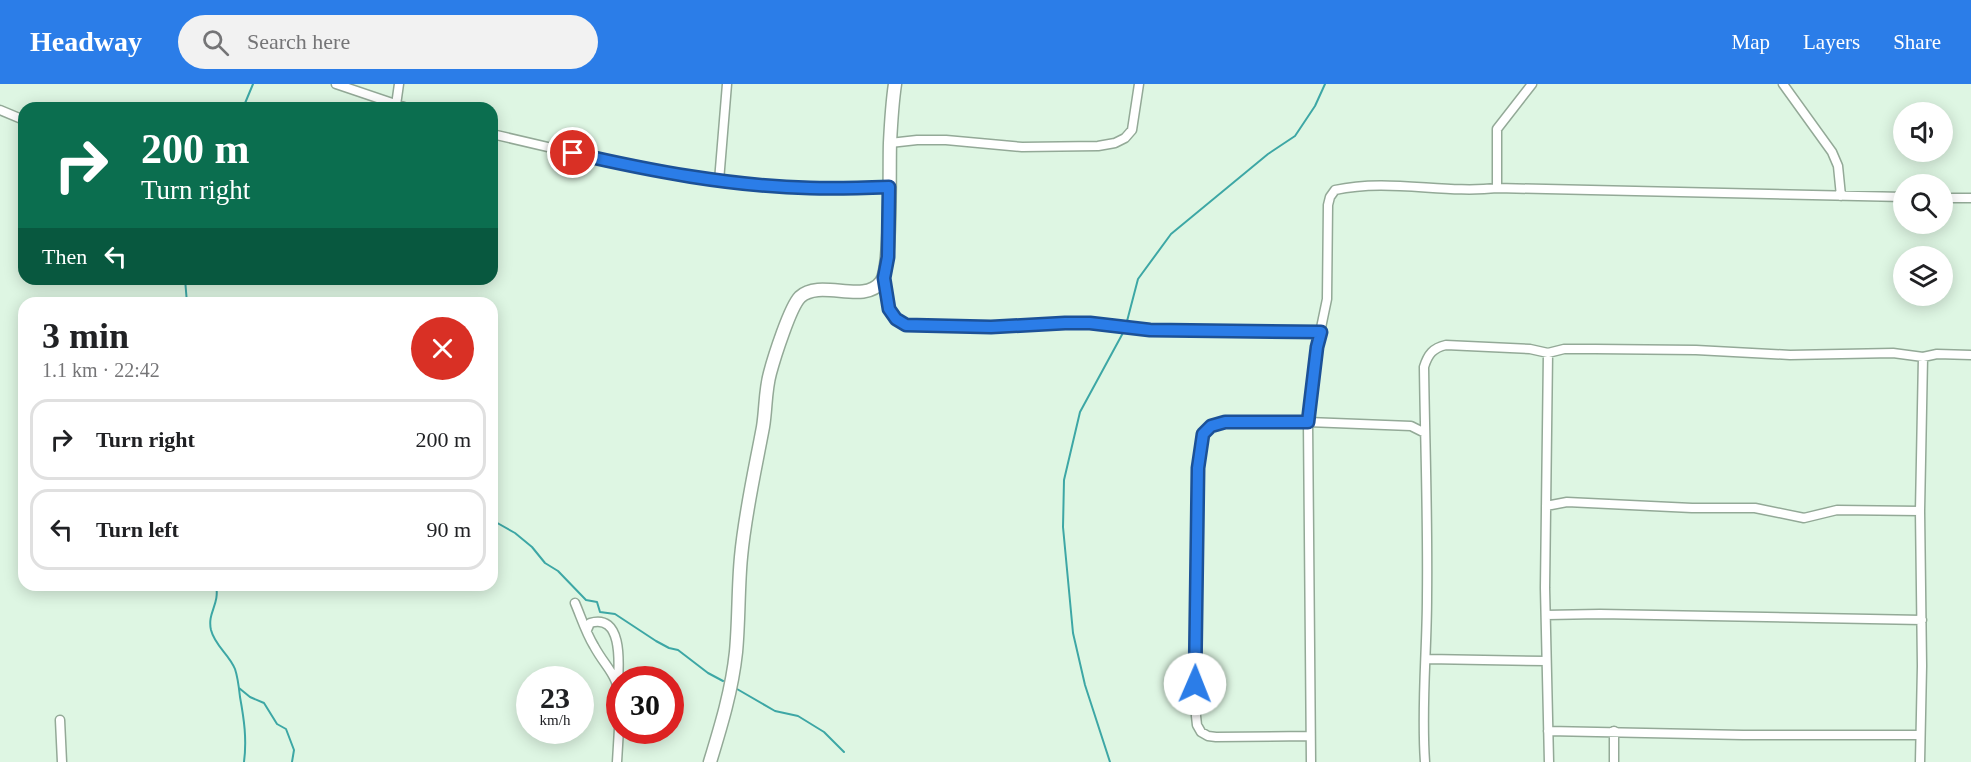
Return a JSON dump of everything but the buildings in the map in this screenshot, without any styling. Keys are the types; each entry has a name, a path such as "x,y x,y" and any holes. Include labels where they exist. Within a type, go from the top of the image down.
{"street":[{"path":"336,84 387,102"},
{"path":"396,102 399,84"},
{"path":"718,181 727,84"},
{"path":"895,84 890,142 888,257 884,278 889,309 896,319 906,325 991,327 1083,323 1150,330 1321,332"},
{"path":"890,142 946,140 1022,147 1098,146 1115,143 1125,138 1132,130 1139,84"},
{"path":"1497,189 1497,129 1532,84"},
{"path":"1783,84 1832,152 1838,166 1841,196"},
{"path":"0,110 18,118"},
{"path":"498,135 642,169 718,181 810,188 889,187"},
{"path":"1311,762 1308,422 1317,347 1327,299 1327,215 1330,197 1335,190 1384,184 1461,190 1893,197"},
{"path":"1953,198 1971,198"},
{"path":"710,762 728,700 732,677 741,556 748,498 764,425 770,371 792,312 801,296 812,290 864,291 874,289 884,278"},
{"path":"1425,762 1428,558 1424,367 1427,356 1435,348 1446,345 1530,349 1548,353 1564,349 1595,349 1696,350 1790,355 1893,352 1923,357 1937,354 1971,356"},
{"path":"1548,353 1546,661 1549,762"},
{"path":"1920,762 1922,620 1920,511 1923,357"},
{"path":"1309,736 1208,736 1201,732 1197,725 1195,684 1198,468 1203,434 1211,426 1225,422 1411,426 1425,433"},
{"path":"1546,506 1567,502 1692,508 1755,508 1804,518 1837,510 1920,511"},
{"path":"575,603 595,648 608,666"},
{"path":"1546,615 1922,620"},
{"path":"587,630 590,623 597,621 604,622 611,629 617,640 619,666"},
{"path":"1427,659 1546,661"},
{"path":"60,720 62,762"},
{"path":"1548,731 1743,735 1920,735"},
{"path":"1614,731 1614,762"},
{"path":"617,762 618,744"}],"waterway":[{"path":"246,102 253,84"},
{"path":"1126,325 1138,279 1171,234 1268,154 1295,136 1315,106 1325,84"},
{"path":"186,285 186,297"},
{"path":"1110,762 1085,685 1073,633 1063,527 1064,480 1080,412 1124,331"},
{"path":"498,523 515,533 532,547 545,563 558,571 586,600 597,602 600,612 615,614 656,641 678,650 708,673 723,681"},
{"path":"217,591 210,624 216,641 236,672 245,729 244,762"},
{"path":"239,688 250,697 264,703 277,724 286,729 294,750 292,762"},
{"path":"737,689 775,711 798,716 824,732 844,752"}],"route":[{"path":"573,153 642,169 718,181 810,188 889,187 888,257 884,278 889,309 896,319 906,325 991,327 1090,323 1150,330 1321,332 1317,347 1308,422 1225,422 1211,426 1203,434 1198,468 1195,684"}]}
